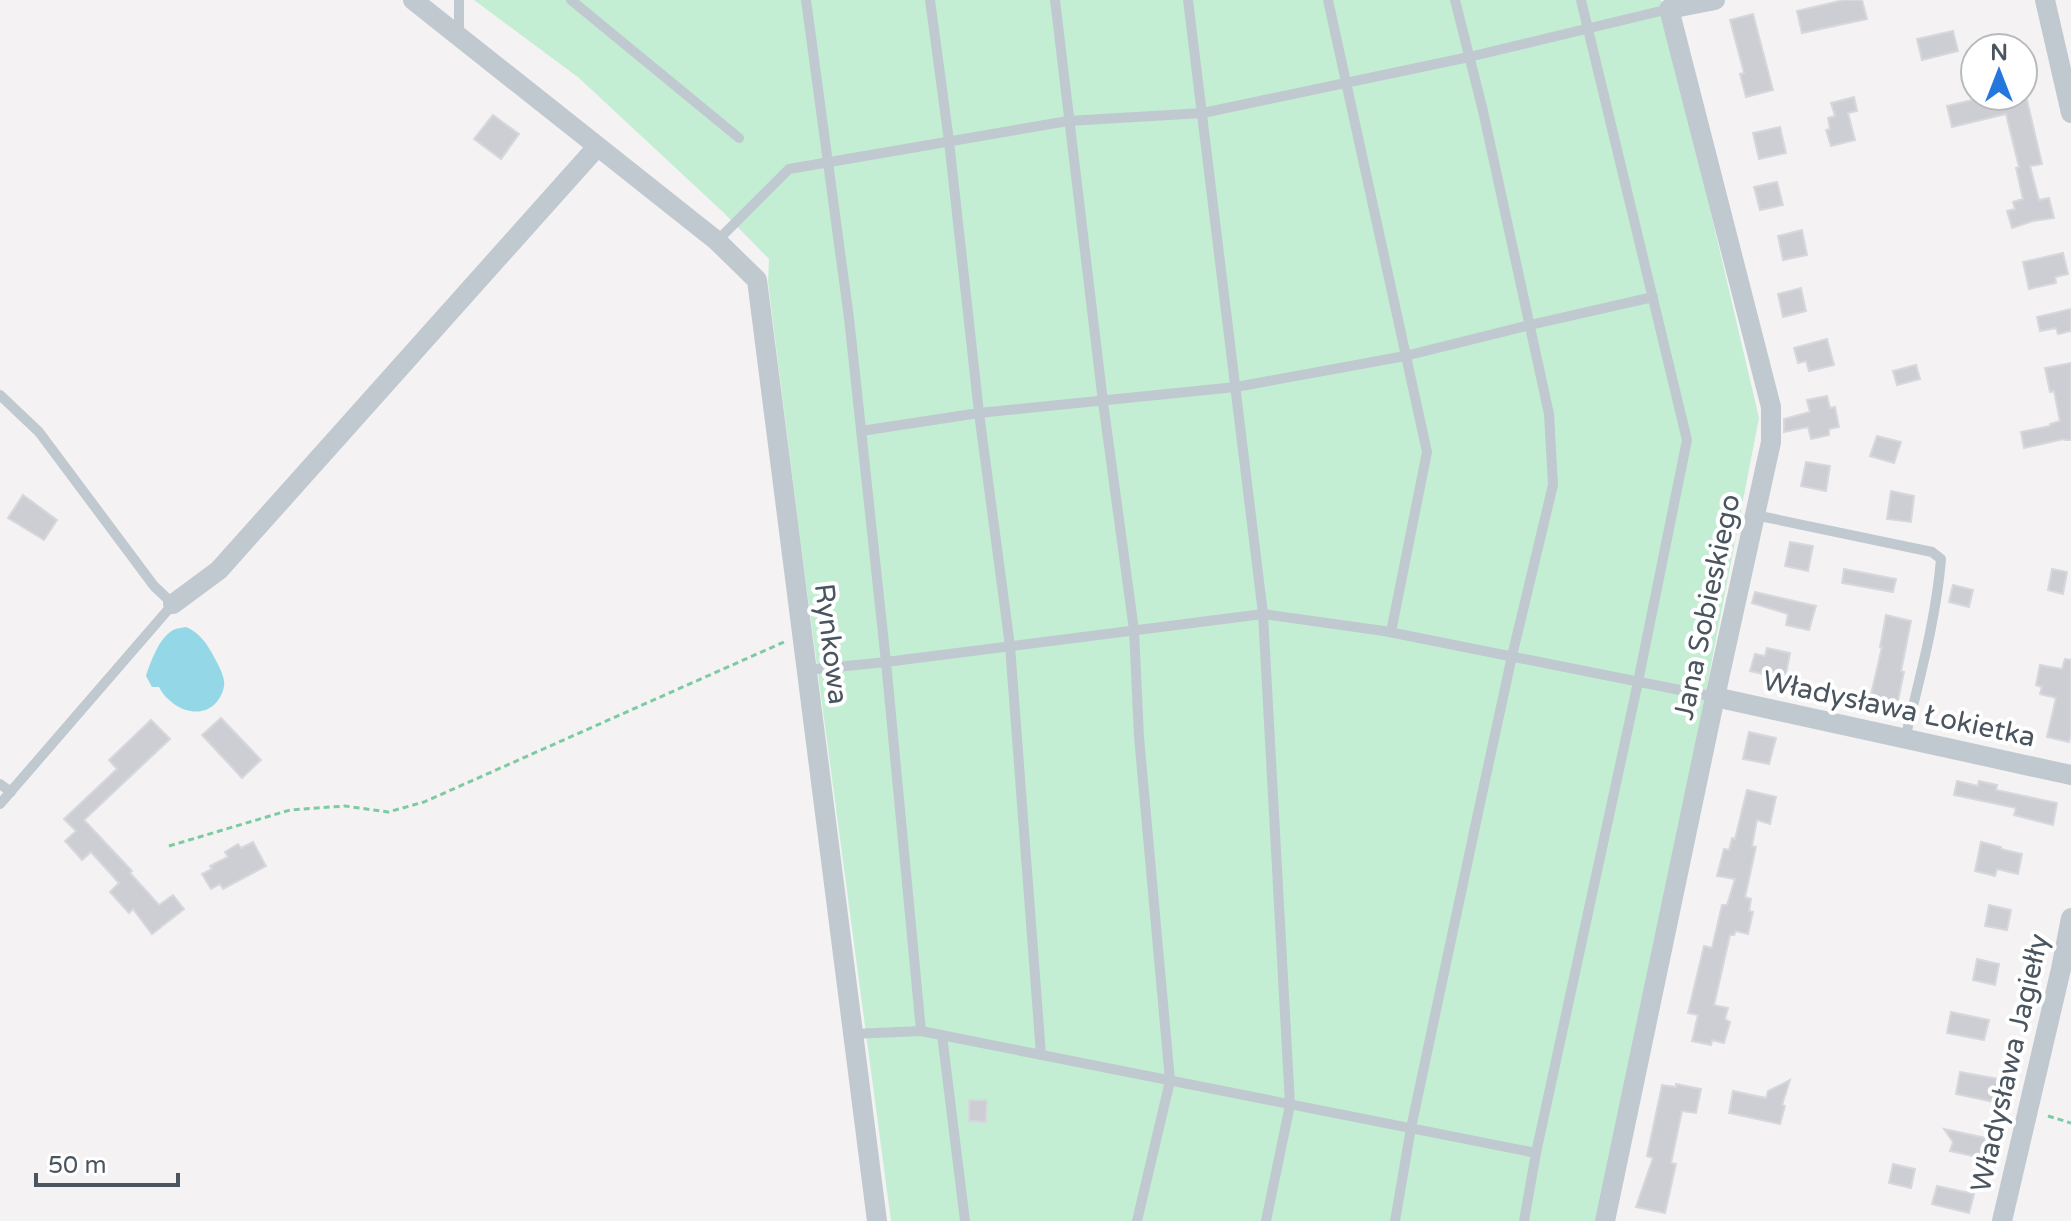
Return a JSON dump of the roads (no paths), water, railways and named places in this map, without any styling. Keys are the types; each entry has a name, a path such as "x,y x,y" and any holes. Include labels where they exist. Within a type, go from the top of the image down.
{"street":[{"name":"Rynkowa","path":"413,0 717,241 757,280 877,1221"},
{"path":"1669,9 1715,0"},
{"path":"2045,0 2071,113"},
{"name":"Jana Sobieskiego","path":"1605,1221 1771,442 1771,407 1669,9"},
{"path":"173,604 219,570 597,147"},
{"name":"Władysława Łokietka","path":"1715,697 2071,775"},
{"name":"Władysława Jagiełły","path":"2002,1221 2071,918"}],"lane":[{"path":"459,0 459,36"},
{"path":"571,0 739,138"},
{"path":"806,0 849,318 921,1031"},
{"path":"930,0 1010,646 1041,1055"},
{"path":"1055,0 1134,630 1139,737 1170,1081 1137,1221"},
{"path":"1188,0 1263,614 1290,1105 1266,1221"},
{"path":"1328,0 1427,452 1391,632"},
{"path":"1395,1221 1411,1128 1512,656 1553,485 1549,414 1483,111 1455,0"},
{"path":"1524,1221 1687,440 1581,0"},
{"path":"717,241 789,169 1068,121 1203,113 1469,57 1669,9"},
{"path":"861,431 979,413 1236,387 1405,356 1653,297"},
{"path":"0,395 39,432 154,586 173,604 0,804"},
{"path":"1755,515 1938,554 1941,559 1940,578 1905,739"},
{"path":"806,670 1263,614 1391,632 1715,697"},
{"path":"0,784 11,792"},
{"path":"852,1034 921,1031 1536,1153"},
{"path":"942,1035 965,1221"}],"water":[{"path":"186,627 198,634 207,645 224,683 219,699 212,706 196,712 171,702 159,687 152,687 146,676 164,638 173,630"}]}
